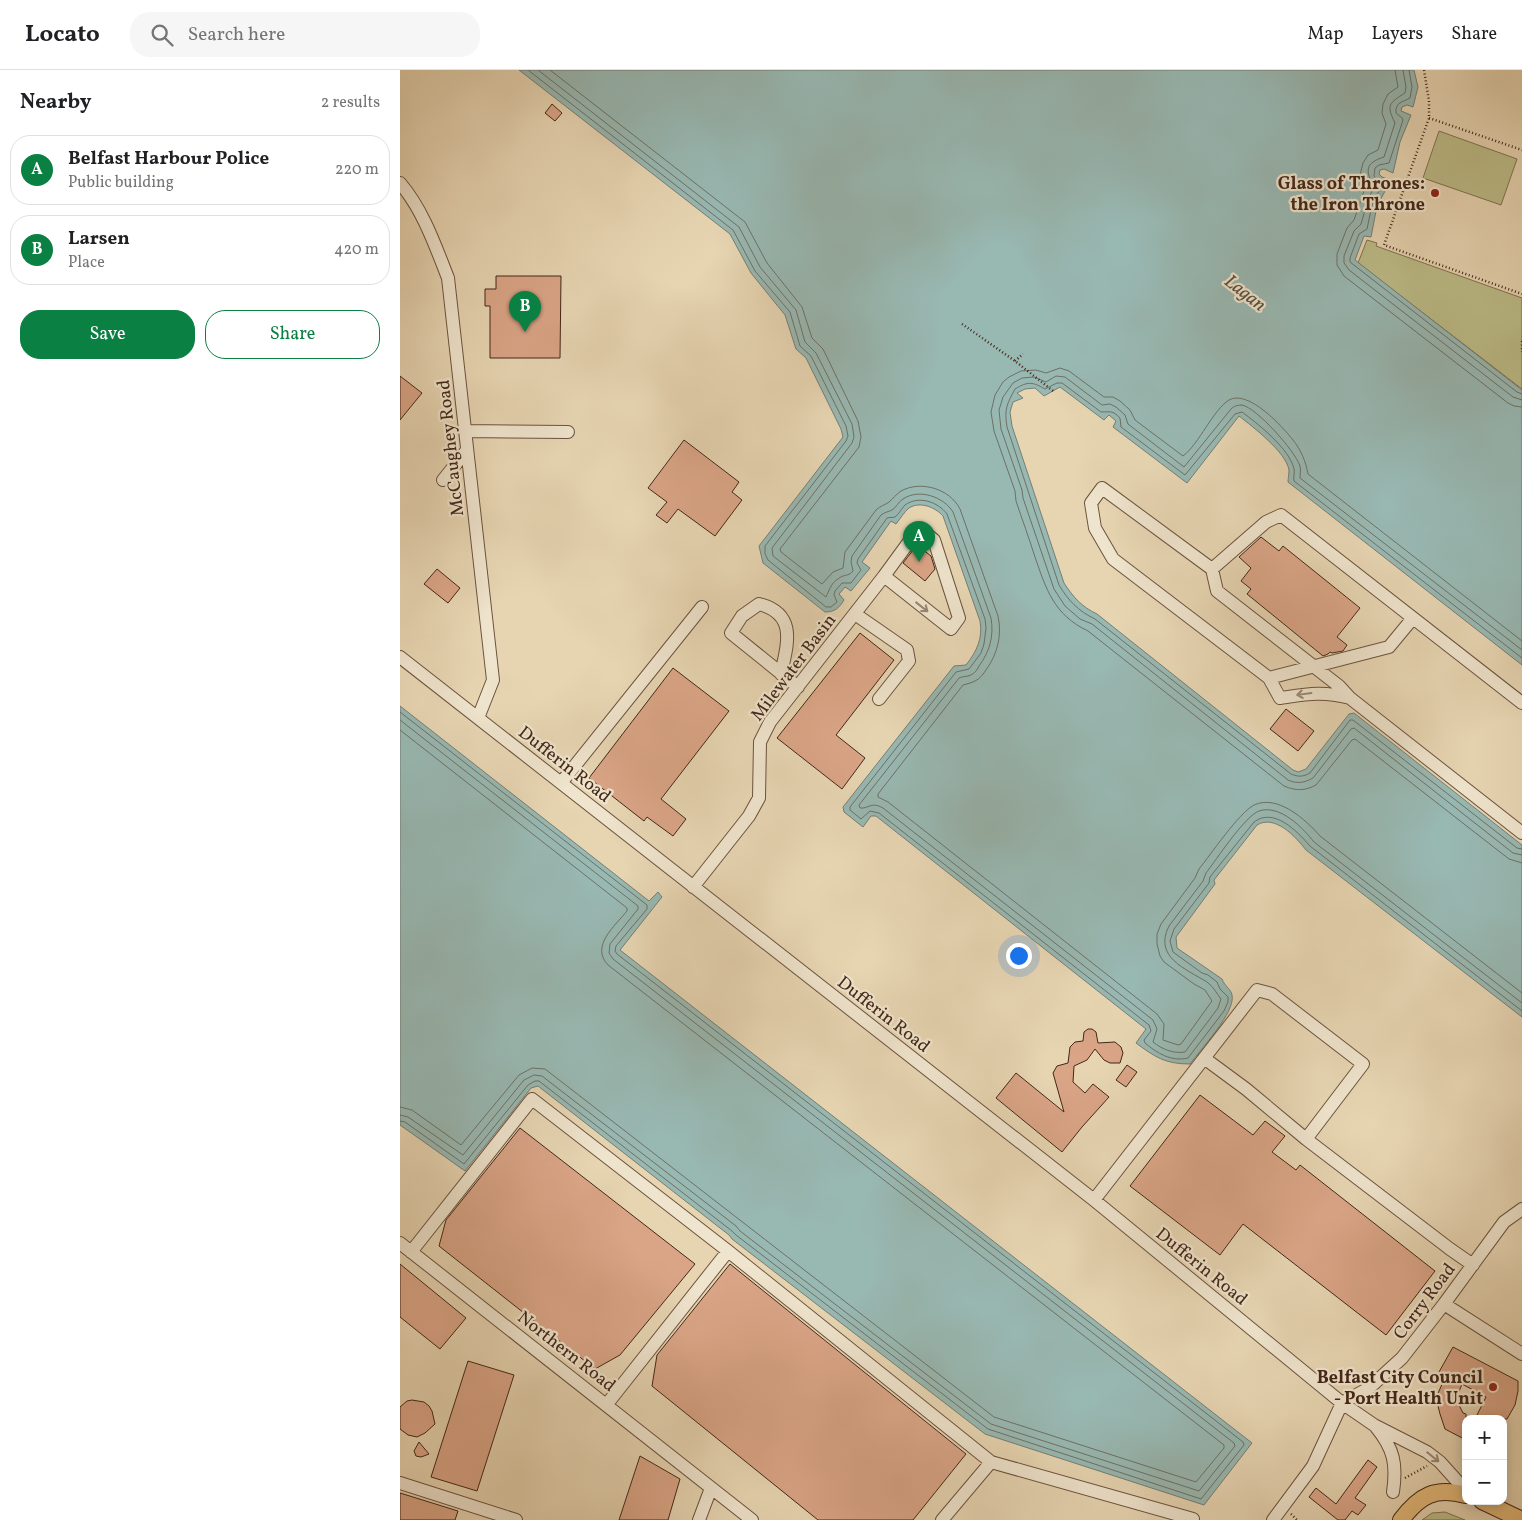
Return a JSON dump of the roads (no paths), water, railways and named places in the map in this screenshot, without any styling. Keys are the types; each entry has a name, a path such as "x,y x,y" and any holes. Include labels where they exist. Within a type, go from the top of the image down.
{"main road":[{"path":"1402,1520 1409,1510 1422,1498 1433,1492 1462,1493"},
{"path":"1490,1505 1522,1520"}],"street":[{"name":"McCaughey Road","path":"400,183 429,231 448,278 493,680 478,718"},
{"path":"466,431 568,432"},
{"path":"443,480 467,450"},
{"path":"1350,698 1331,693 1317,692 1280,698 1269,678 1114,559 1095,528 1091,502 1102,488 1212,569 1217,591 1522,833"},
{"path":"1212,569 1266,522 1281,515 1522,702"},
{"name":"Milewater Basin","path":"693,887 749,816 759,798 760,742 770,722 914,535 922,530 934,540 959,618 951,629 884,576"},
{"path":"781,674 788,642 786,625 779,615 767,606 759,604 742,616 731,633 781,674 798,687"},
{"path":"562,783 702,608"},
{"path":"855,614 907,650 910,661 879,699"},
{"path":"1269,678 1389,648 1413,618"},
{"name":"Dufferin Road","path":"400,658 1094,1200 1342,1403 1374,1425"},
{"path":"1094,1200 1257,990 1272,994 1363,1064 1306,1139"},
{"path":"1204,1058 1246,1089 1306,1139 1473,1265"},
{"path":"411,1252 532,1099 728,1251 990,1462 1192,1519"},
{"name":"Corry Road","path":"1342,1403 1368,1388 1402,1358 1504,1222 1522,1209"},
{"name":"Northern Road","path":"400,1243 752,1520"},
{"path":"607,1404 728,1251"},
{"path":"1444,1304 1522,1354"},
{"path":"1273,1520 1314,1466 1342,1403"},
{"path":"1374,1425 1391,1448 1395,1463 1396,1478 1394,1492"},
{"path":"1374,1425 1427,1452 1440,1462 1462,1488"},
{"path":"942,1520 990,1462"},
{"path":"400,1483 516,1520"},
{"path":"699,1520 712,1488"}],"water":[{"name":"Lagan","path":"519,70 1414,70 1418,87 1413,107 1407,105 1402,107 1401,111 1411,115 1400,142 1393,173 1384,169 1380,170 1379,174 1391,180 1377,206 1371,237 1364,236 1355,260 1522,390 1522,665 1288,482 1289,470 1282,456 1268,440 1239,416 1187,483 1113,427 1116,421 1109,415 1104,420 1060,387 1044,396 1035,388 1025,389 1017,393 1023,398 1013,402 1010,412 1012,426 1064,583 1082,605 1097,614 1293,770 1298,772 1306,769 1349,714 1354,713 1522,845 1522,1017 1306,850 1291,833 1271,822 1264,822 1257,825 1214,880 1215,884 1176,937 1177,948 1222,979 1232,995 1229,1011 1190,1064 1167,1061 1155,1056 1136,1043 1146,1029 876,816 871,816 863,827 844,812 843,807 954,666 966,665 978,644 981,633 980,621 943,516 932,508 918,505 909,508 896,524 891,521 862,562 870,568 851,591 845,587 839,594 844,600 831,611 825,612 763,563 759,546 843,437 841,429 806,358 796,349 785,315 751,273 730,234"},
{"path":"400,706 649,901 658,892 662,897 620,950 1252,1443 1204,1505 985,1434 732,1239 538,1086 531,1088 465,1171 400,1125"}],"place":[{"name":"Glass of Thrones: the Iron Throne","path":"1435,193"},
{"name":"Larsen","path":"525,332"},
{"name":"Belfast Harbour Police","path":"919,562"},
{"name":"Belfast City Council - Port Health Unit","path":"1493,1387"}]}
